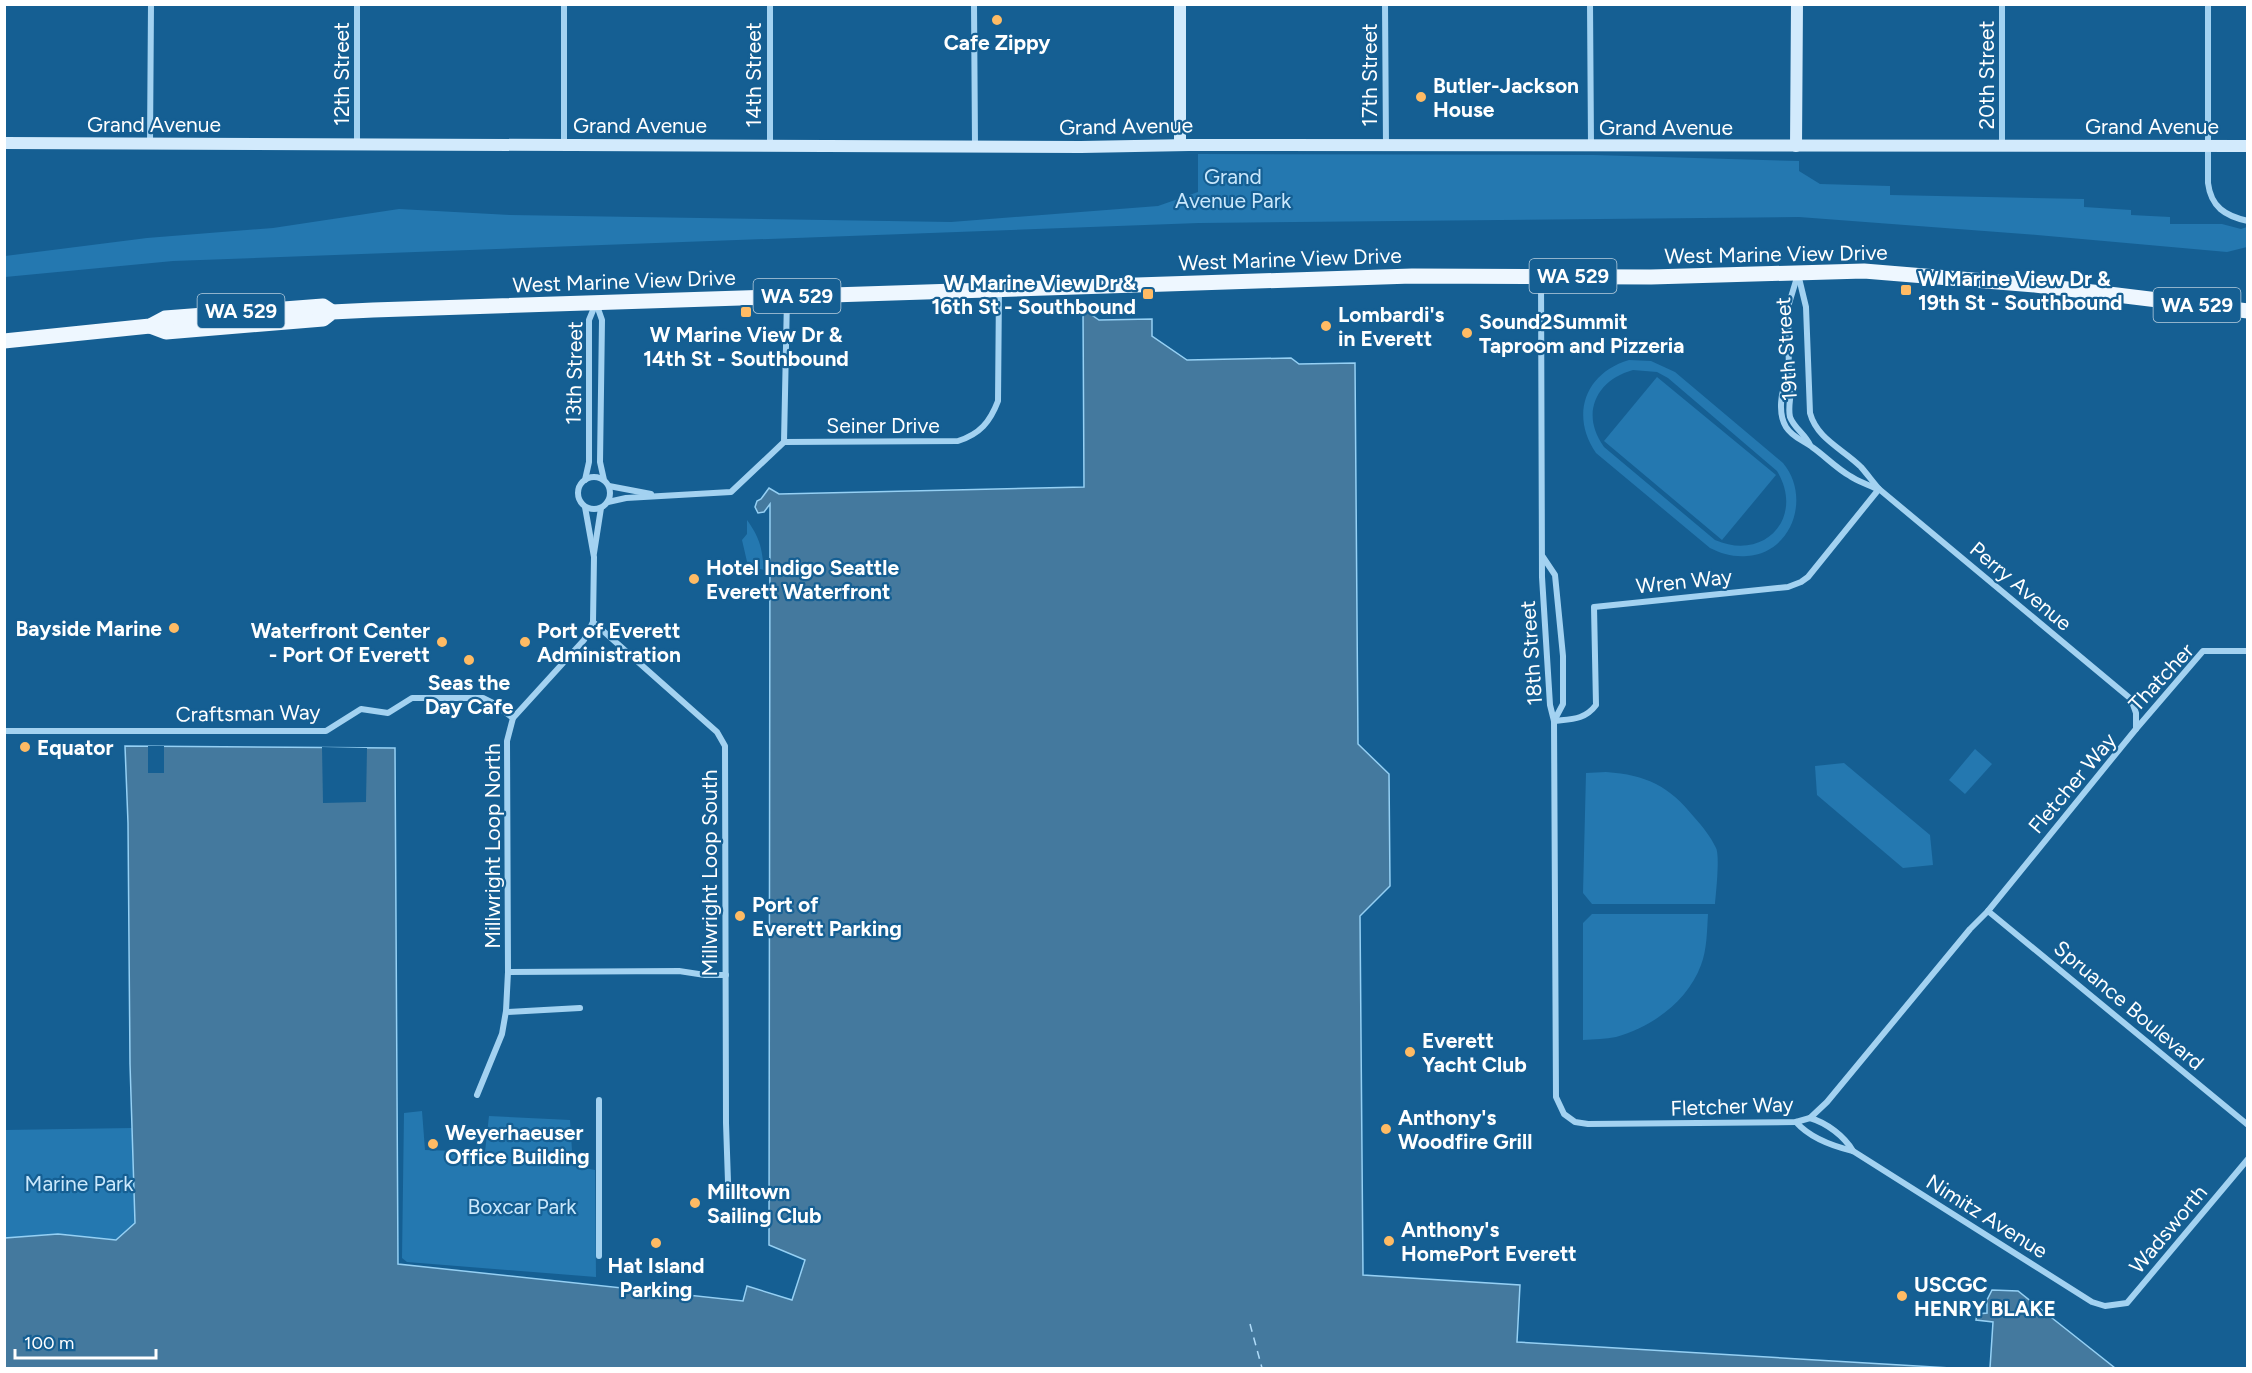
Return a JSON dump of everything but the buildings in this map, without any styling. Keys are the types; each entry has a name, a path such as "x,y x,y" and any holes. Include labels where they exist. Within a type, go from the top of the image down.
{"main road":[{"name":"West Marine View Drive","path":"4,341 150,326 166,332 323,319 332,312 1412,276 1651,277 1864,271 2035,285 2247,311"}],"street":[{"path":"150,143 151,4"},
{"name":"12th Street","path":"357,4 357,143"},
{"path":"564,4 564,144"},
{"name":"14th Street","path":"770,4 770,145"},
{"path":"974,4 975,145"},
{"path":"1180,4 1180,145"},
{"name":"17th Street","path":"1385,4 1386,146"},
{"path":"1590,4 1591,146"},
{"path":"1796,146 1797,4"},
{"name":"20th Street","path":"2002,4 2002,146"},
{"path":"2208,4 2208,183 2210,196 2232,217 2247,221"},
{"name":"Grand Avenue","path":"4,143 1081,147 1180,145 2247,146"},
{"name":"19th Street","path":"1798,273 1788,307 1788,378 1784,384 1782,417 1786,427 1794,436 1810,445 1849,476 1879,489"},
{"name":"19th Street","path":"1798,273 1806,306 1809,404 1812,422 1821,434 1860,466 1879,489"},
{"name":"18th Street","path":"1542,276 1542,577 1550,705 1554,721"},
{"name":"Seiner Drive","path":"784,442 958,441 971,437 983,428 998,402 999,289"},
{"path":"608,502 609,486 604,480 594,477 581,483 577,493 580,503 593,510 617,499 731,492 784,442 787,296"},
{"name":"13th Street","path":"585,480 589,462 589,320 596,303"},
{"name":"13th Street","path":"596,303 602,320 600,462 604,480"},
{"path":"609,486 657,496"},
{"name":"Perry Avenue","path":"1879,489 2131,699 2136,713"},
{"name":"Wren Way","path":"1554,721 1590,714 1596,705 1594,607 1788,587 1801,582 1808,577 1879,489"},
{"path":"585,507 594,557"},
{"path":"593,622 594,557 601,508"},
{"name":"18th Street","path":"1543,556 1555,575 1563,656 1563,704 1554,721"},
{"name":"Millwright Loop North","path":"477,1095 502,1034 506,1012 508,972 507,741 513,718 584,640 593,622"},
{"name":"Millwright Loop South","path":"593,622 710,725 720,735 725,746 728,1182"},
{"name":"Thatcher","path":"2136,729 2203,651 2247,651"},
{"name":"Craftsman Way","path":"4,731 326,731 361,709 388,713 411,698 483,698 494,703 513,718"},
{"name":"Fletcher Way","path":"1554,721 1556,1096 1558,1105 1564,1114 1575,1122 1588,1125 1796,1122 1810,1118 1827,1102 1970,929 1988,911 2136,729 2136,713"},
{"name":"Spruance Boulevard","path":"1988,911 2247,1125"},
{"path":"508,972 679,971 726,975"},
{"path":"506,1012 580,1008"},
{"path":"599,1100 599,1256"},
{"name":"Nimitz Avenue","path":"1810,1118 1820,1121 1847,1141 1852,1151"},
{"name":"Nimitz Avenue","path":"1796,1122 1802,1130 1833,1146 1852,1151 2082,1296 2105,1306"},
{"name":"Wadsworth","path":"2105,1306 2127,1303 2247,1159"}],"green space":[{"name":"Grand Avenue Park","path":"1198,154 1594,155 1799,161 1799,171 1820,184 1890,186 1890,195 2084,199 2084,207 2131,210 2131,215 2170,217 2170,224 2222,224 2241,229 2247,227 2247,247 2227,252 1799,217 1199,223 173,261 5,277 5,256 147,238 273,228 399,209 510,215 951,222 1158,206 1198,192"},
{"path":"1629,360 1651,361 1675,372 1783,463 1796,491 1796,506 1793,521 1786,534 1776,545 1763,552 1747,556 1728,555 1710,548 1596,453 1588,439 1583,410 1592,385 1614,366","holes":["1633,370 1657,372 1668,378 1777,471 1784,488 1786,504 1783,519 1775,531 1764,540 1750,545 1733,545 1715,540 1604,447 1593,422 1593,411 1601,390 1620,375"]},
{"path":"1657,377 1776,475 1722,540 1604,441"},
{"path":"747,520 760,544 764,570 748,566 742,540 747,534"},
{"path":"1975,749 1992,764 1965,794 1949,780"},
{"path":"1844,763 1930,835 1933,865 1903,868 1817,795 1815,766"},
{"path":"1606,772 1634,776 1656,784 1685,806 1700,824 1712,840 1717,852 1715,904 1592,904 1583,893 1586,773"},
{"path":"1592,914 1708,914 1707,933 1703,959 1695,978 1678,1001 1667,1011 1643,1027 1629,1033 1612,1038 1583,1040 1583,923"},
{"name":"Boxcar Park","path":"422,1111 425,1150 485,1152 489,1116 570,1120 573,1166 595,1170 596,1277 407,1262 402,1258 404,1113"},
{"name":"Marine Park","path":"132,1128 135,1224 117,1240 58,1234 5,1238 5,1130"}],"shaded area":[{"path":"1083,309 1099,320 1152,319 1152,336 1187,360 1291,358 1299,364 1355,363 1358,744 1389,774 1390,886 1360,916 1363,1275 1520,1285 1517,1342 1951,1368 5,1368 5,1238 58,1234 116,1240 135,1223 125,746 395,748 398,1264 743,1301 747,1286 792,1300 805,1260 769,1245 770,504 764,512 758,513 755,507 757,501 769,488 779,494 1084,487"},
{"path":"1992,1290 2018,1291 2115,1368 1990,1368 1993,1322 1976,1320 1977,1314 1987,1313 1987,1300"}],"pier":[{"path":"148,746 164,746 164,773 148,773"},
{"path":"322,747 367,748 366,802 323,803"}],"ferry route":[{"path":"1250,1324 1262,1368"}],"place":[{"name":"Cafe Zippy","path":"997,20"},
{"name":"Butler-Jackson House","path":"1421,97"},
{"name":"W Marine View Dr & 19th St - Southbound","path":"1906,290"},
{"name":"W Marine View Dr & 16th St - Southbound","path":"1148,294"},
{"name":"W Marine View Dr & 14th St - Southbound","path":"746,312"},
{"name":"Lombardi's in Everett","path":"1326,326"},
{"name":"Sound2Summit Taproom and Pizzeria","path":"1467,333"},
{"name":"Hotel Indigo Seattle Everett Waterfront","path":"694,579"},
{"name":"Bayside Marine","path":"174,628"},
{"name":"Waterfront Center - Port Of Everett","path":"442,642"},
{"name":"Port of Everett Administration","path":"525,642"},
{"name":"Seas the Day Cafe","path":"469,660"},
{"name":"Equator","path":"25,747"},
{"name":"Port of Everett Parking","path":"740,916"},
{"name":"Everett Yacht Club","path":"1410,1052"},
{"name":"Anthony's Woodfire Grill","path":"1386,1129"},
{"name":"Weyerhaeuser Office Building","path":"433,1144"},
{"name":"Milltown Sailing Club","path":"695,1203"},
{"name":"Anthony's HomePort Everett","path":"1389,1241"},
{"name":"Hat Island Parking","path":"656,1243"},
{"name":"USCGC HENRY BLAKE","path":"1902,1296"}]}
